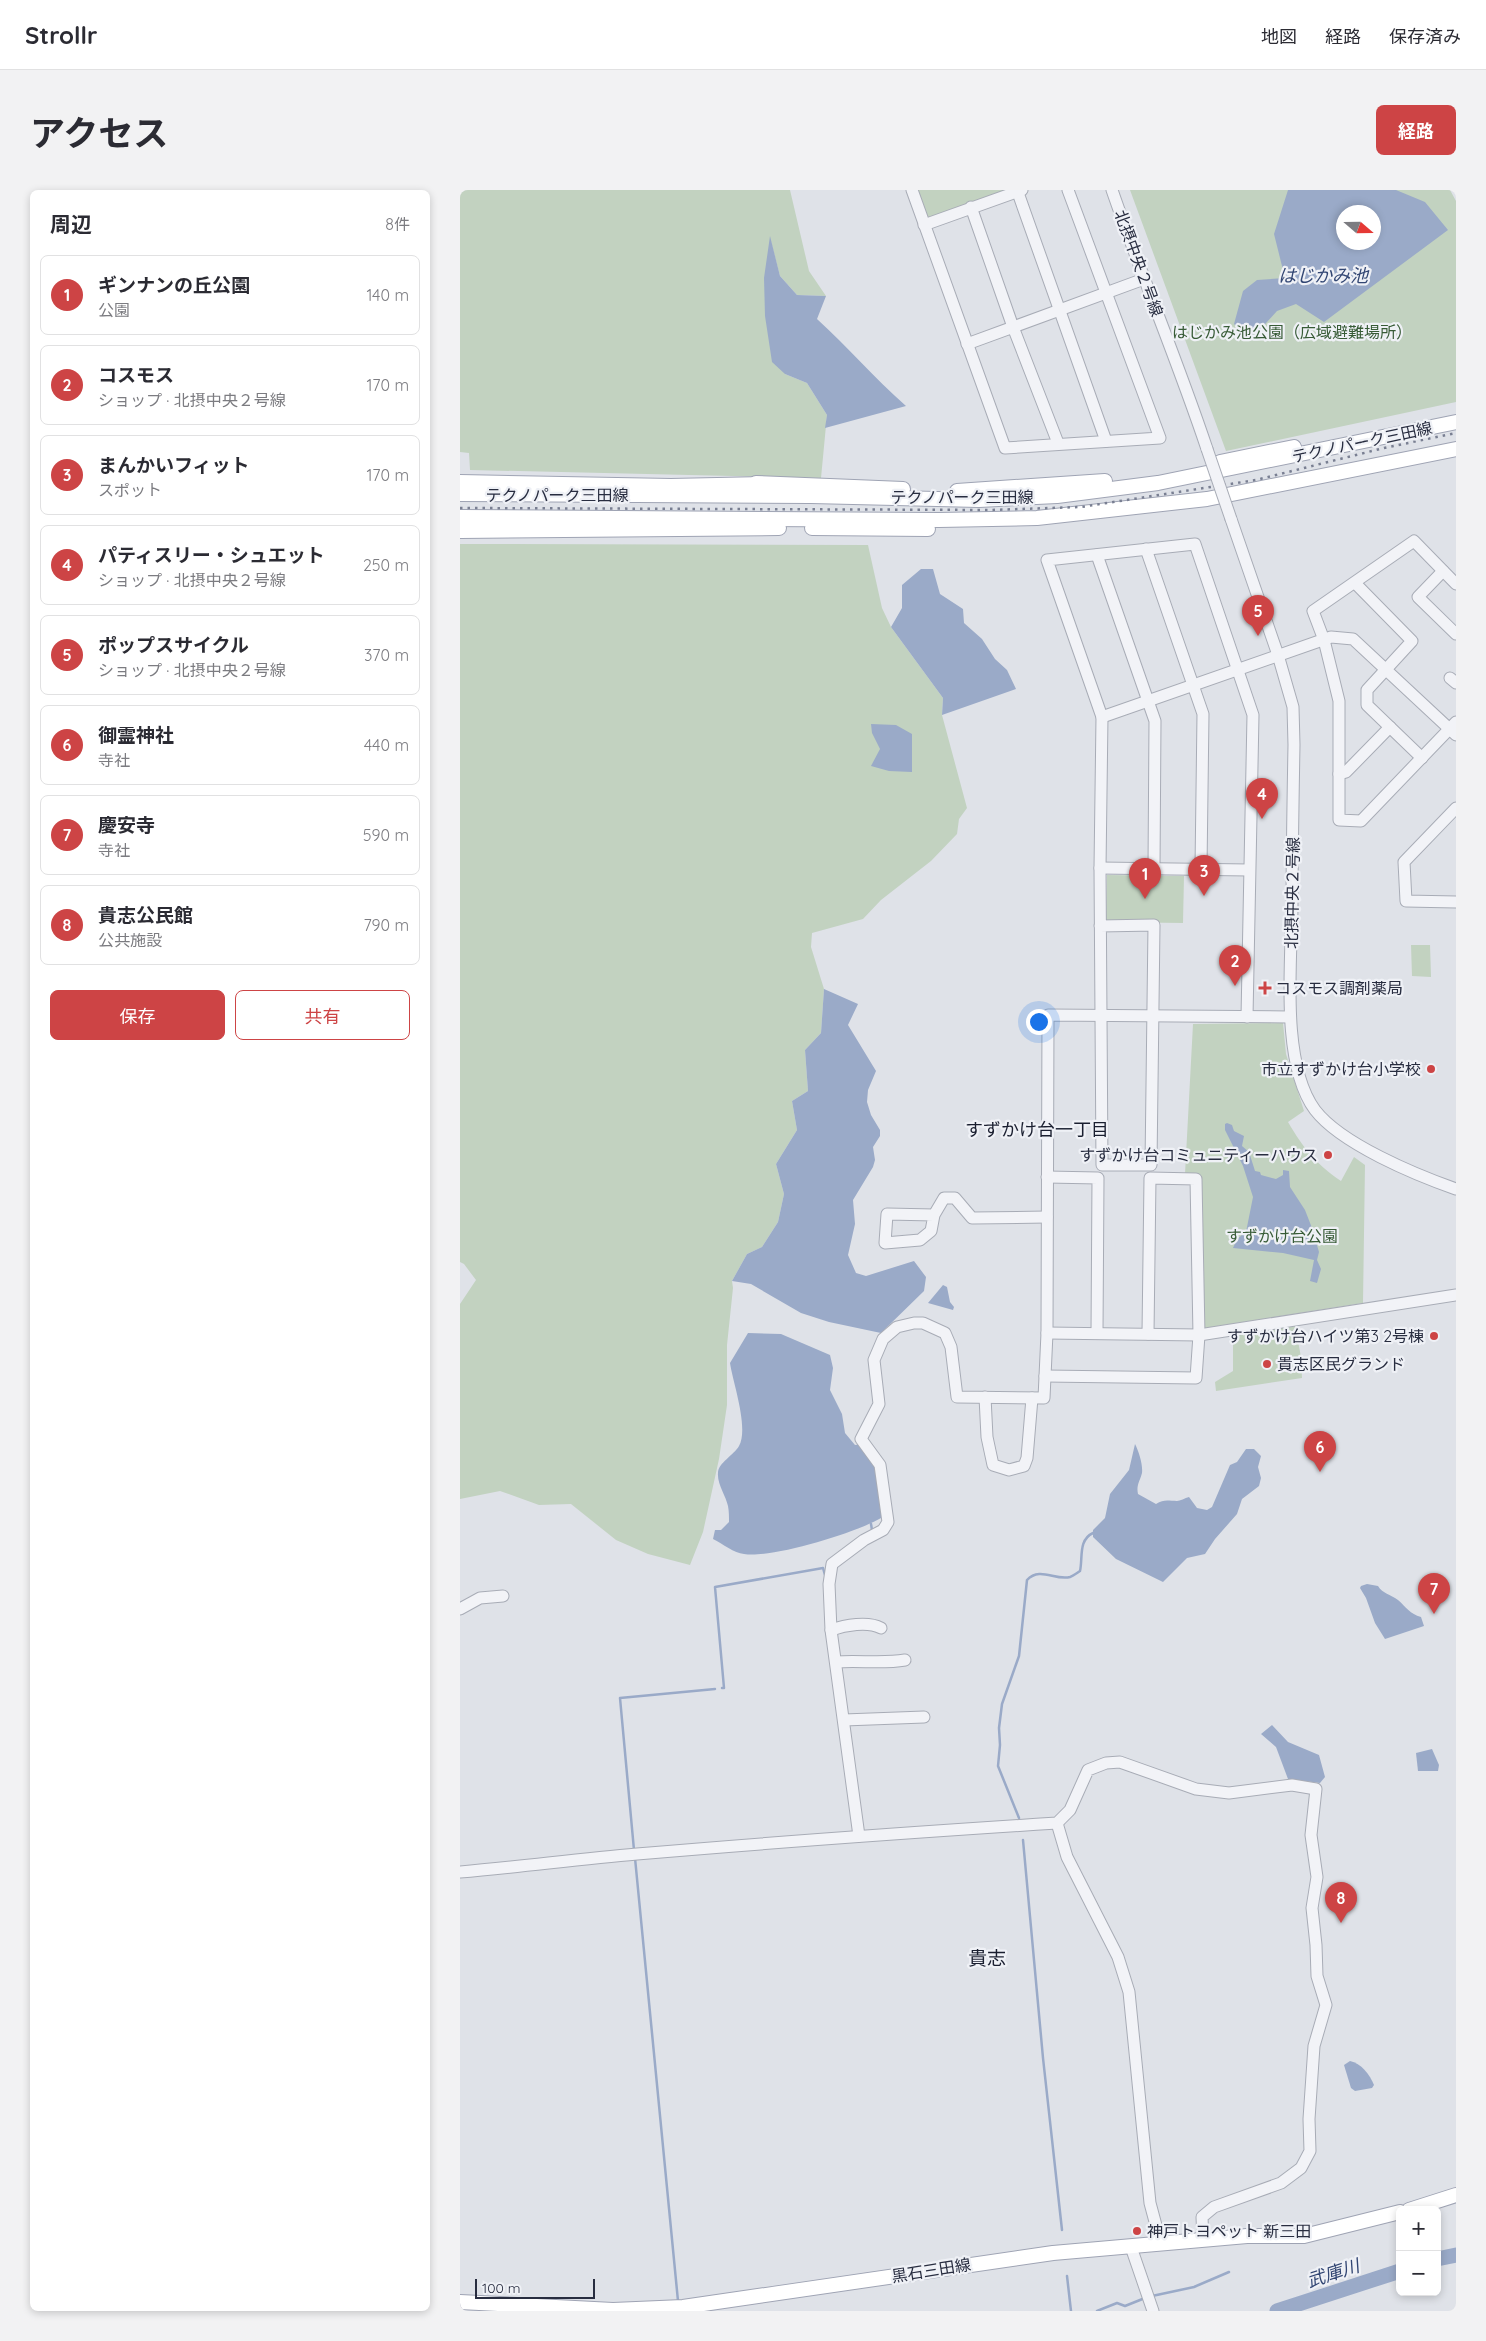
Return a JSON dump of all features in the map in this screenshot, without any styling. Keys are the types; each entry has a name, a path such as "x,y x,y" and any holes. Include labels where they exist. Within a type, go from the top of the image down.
{"main road":[{"path":"460,482 671,486 756,483 952,491 1054,486 1137,478 1336,439 1456,412"},
{"name":"テクノパーク三田線","path":"460,494 811,496 979,500 1057,496 1158,483 1265,463 1456,422"},
{"path":"1265,463 1336,439"},
{"name":"テクノパーク三田線","path":"460,517 914,520 1036,518 1207,499 1456,449"},
{"path":"1386,463 1456,455"},
{"path":"802,527 849,530 1014,527 1121,517 1211,505 1456,455"},
{"path":"756,483 792,489 811,496"},
{"path":"460,531 802,527 914,520"},
{"path":"1422,2206 1456,2195"},
{"name":"黒石三田線","path":"460,2302 613,2310 683,2307 1053,2253 1247,2236 1304,2236 1396,2213"}],"street":[{"path":"912,190 1005,448 1058,443 1160,438 1108,293 1068,190"},
{"path":"924,225 1019,190 1059,310 1106,441"},
{"name":"北摂中央２号線","path":"1112,190 1144,280 1182,376 1278,655 1293,707 1294,746 1289,1018 1300,1080 1315,1110 1346,1137 1417,1176 1456,1189"},
{"path":"971,208 1013,327 1058,443"},
{"path":"967,344 1144,280"},
{"path":"1102,717 1149,700 1194,685 1238,669 1324,640 1331,637 1354,639 1385,669 1454,729 1422,758 1361,821 1339,820 1339,701 1324,640 1314,611 1414,542 1456,584"},
{"path":"1100,926 1154,925 1151,1165 1102,1165 1100,1015 1100,926 1100,868 1102,717 1047,560 1195,544 1252,715 1247,1017"},
{"path":"1146,549 1203,714 1201,870"},
{"path":"1097,555 1155,721 1154,869"},
{"path":"1443,571 1418,597 1456,634"},
{"path":"1354,583 1412,641 1367,690 1367,705 1422,758"},
{"path":"1339,774 1346,772 1390,727"},
{"path":"1455,810 1404,865 1406,901 1456,902"},
{"path":"1100,868 1249,870"},
{"path":"859,1836 831,1630 829,1584 832,1564 864,1540 883,1530 888,1522 880,1465 860,1439 879,1404 874,1360 883,1339 897,1327 923,1323 945,1332 951,1347 957,1397 1044,1398 1047,1333 1048,1016 1289,1018"},
{"path":"1047,1177 1098,1178 1098,1333"},
{"path":"1045,1376 1196,1378 1199,1335 1196,1179 1150,1178 1148,1334"},
{"path":"934,1215 887,1214 885,1244 920,1240 931,1231 934,1215 944,1198 954,1198 972,1218 1047,1217"},
{"path":"1047,1333 1199,1335 1456,1295"},
{"path":"985,1397 987,1437 994,1464 1009,1470 1024,1466 1027,1458 1032,1398"},
{"path":"460,1609 480,1598 503,1596"},
{"path":"831,1630 850,1626 876,1625 882,1628"},
{"path":"836,1662 854,1660 890,1663 905,1660"},
{"path":"844,1720 924,1716"},
{"path":"460,1872 555,1864 635,1854 859,1836 1057,1823 1070,1810 1088,1770 1106,1763 1120,1762 1196,1788 1229,1793 1292,1785 1316,1789 1311,1835 1317,1877 1312,1908 1316,1945 1316,1976 1326,2005 1314,2046 1310,2151 1301,2168 1281,2184 1214,2207 1202,2217 1203,2240"},
{"path":"1057,1823 1067,1857 1118,1957 1129,1992 1150,2203 1161,2244"},
{"path":"1131,2247 1153,2311"}],"green space":[{"path":"460,190 790,190 809,271 826,296 797,295 780,276 770,238 785,374 807,383 827,415 821,478 470,470 469,453 460,452"},
{"path":"915,190 1013,190 927,223"},
{"name":"はじかみ池公園（広域避難場所）","path":"1130,190 1450,190 1456,201 1456,402 1226,451"},
{"path":"460,544 868,545 882,608 891,627 943,698 942,715 967,808 959,819 957,834 931,861 881,900 863,919 812,933 811,947 824,989 821,1033 805,1050 808,1091 792,1101 797,1130 776,1164 784,1194 778,1222 762,1247 747,1254 732,1281 733,1288 727,1345 727,1405 719,1459 703,1532 690,1565 648,1554 616,1540 571,1504 539,1505 500,1491 460,1499 460,1304 476,1280 464,1264 460,1262"},
{"path":"1107,875 1184,876 1183,923 1106,922"},
{"path":"1411,945 1430,945 1431,977 1412,976"},
{"name":"すずかけ台公園","path":"1283,1023 1286,1054 1304,1111 1288,1122 1311,1155 1341,1181 1354,1157 1365,1165 1363,1303 1205,1328 1200,1176 1185,1174 1193,1024"},
{"name":"貴志区民グランド","path":"1295,1325 1301,1357 1302,1378 1216,1391 1215,1382 1233,1371 1233,1336"}],"water":[{"name":"はじかみ池","path":"1288,190 1396,190 1425,202 1448,230 1324,322 1296,304 1277,311 1256,334 1245,335 1234,324 1243,291 1257,280 1285,278 1274,234"},
{"path":"770,236 780,276 797,295 826,296 817,319 906,406 825,428 827,415 807,383 785,374 772,362 765,316 764,278"},
{"path":"921,569 933,569 940,594 963,609 964,623 982,639 995,659 1007,670 1016,689 942,715 943,698 891,627 902,608 902,585"},
{"path":"871,724 896,725 912,734 912,772 889,771 871,766 880,749 872,733"},
{"path":"824,989 858,1004 848,1025 876,1071 868,1090 867,1102 871,1115 880,1130 880,1136 873,1147 875,1160 873,1167 853,1200 855,1224 848,1255 856,1273 866,1276 914,1261 926,1277 924,1291 881,1333 829,1322 801,1313 751,1284 732,1281 747,1254 762,1247 778,1222 784,1194 776,1164 797,1130 792,1101 808,1091 805,1050 821,1033"},
{"path":"1225,1124 1232,1125 1234,1131 1244,1136 1242,1146 1249,1152 1255,1171 1260,1172 1261,1175 1276,1179 1283,1175 1283,1170 1289,1171 1290,1187 1305,1210 1319,1252 1317,1260 1321,1269 1317,1283 1310,1281 1314,1260 1283,1253 1233,1248 1237,1239 1246,1232 1253,1197 1243,1166 1225,1130"},
{"path":"943,1285 947,1287 950,1302 954,1307 953,1310 928,1303"},
{"path":"748,1333 781,1334 830,1355 833,1368 830,1390 842,1414 845,1433 855,1445 862,1444 877,1465 883,1511 881,1518 835,1537 774,1552 744,1554 732,1550 713,1539 715,1530 721,1530 729,1522 728,1506 718,1473 723,1462 737,1449 742,1438 741,1417 730,1363"},
{"path":"1135,1444 1142,1470 1138,1494 1156,1504 1164,1501 1178,1501 1189,1497 1197,1508 1207,1510 1212,1507 1230,1465 1237,1462 1246,1449 1254,1449 1261,1456 1258,1467 1261,1478 1259,1486 1242,1499 1237,1514 1215,1539 1205,1554 1187,1558 1163,1582 1116,1559 1093,1537 1093,1530 1105,1518 1110,1494 1129,1470"},
{"path":"1367,1584 1378,1586 1398,1600 1411,1612 1421,1617 1424,1626 1385,1639 1375,1623 1366,1598 1360,1588"},
{"path":"1272,1725 1288,1742 1319,1755 1325,1777 1320,1783 1288,1779 1276,1747 1261,1734"},
{"path":"1432,1749 1439,1765 1438,1771 1418,1771 1416,1753"},
{"path":"1350,2061 1358,2064 1368,2074 1374,2085 1372,2088 1355,2091 1351,2088 1344,2065"}],"waterway":[{"path":"871,1524 872,1530"},
{"path":"1019,1818 998,1766 999,1728 1002,1704 1019,1656 1027,1580 1037,1574 1064,1578 1080,1571 1083,1545 1088,1536 1093,1533"},
{"path":"722,1688 724,1688 715,1587 823,1568 825,1575"},
{"path":"634,1850 620,1698 715,1689"},
{"path":"1023,1840 1043,2058 1062,2230"},
{"path":"635,1858 678,2301"},
{"name":"武庫川","path":"1441,2258 1456,2255"},
{"path":"1152,2296 1194,2287 1229,2272"},
{"name":"武庫川","path":"1277,2311 1396,2272"},
{"path":"1067,2276 1071,2311"},
{"path":"1097,2311 1117,2303 1125,2306 1145,2298"}],"railway":[{"path":"460,508 991,510 1081,507 1256,480 1384,448 1456,433"}],"place":[{"name":"ポップスサイクル","path":"1258,636"},
{"name":"パティスリー・シュエット","path":"1262,819"},
{"name":"まんかいフィット","path":"1204,896"},
{"name":"ギンナンの丘公園","path":"1145,899"},
{"name":"コスモス","path":"1235,986"},
{"name":"コスモス調剤薬局","path":"1265,988"},
{"name":"市立すずかけ台小学校","path":"1431,1069"},
{"name":"すずかけ台コミュニティーハウス","path":"1328,1155"},
{"name":"すずかけ台ハイツ第3 2号棟","path":"1434,1336"},
{"name":"貴志区民グランド","path":"1267,1364"},
{"name":"御霊神社","path":"1320,1472"},
{"name":"慶安寺","path":"1434,1614"},
{"name":"貴志公民館","path":"1341,1923"},
{"name":"神戸トヨペット 新三田","path":"1137,2231"}],"district":[{"name":"すずかけ台一丁目","path":"1037,1129"},
{"name":"貴志","path":"987,1958"}]}
